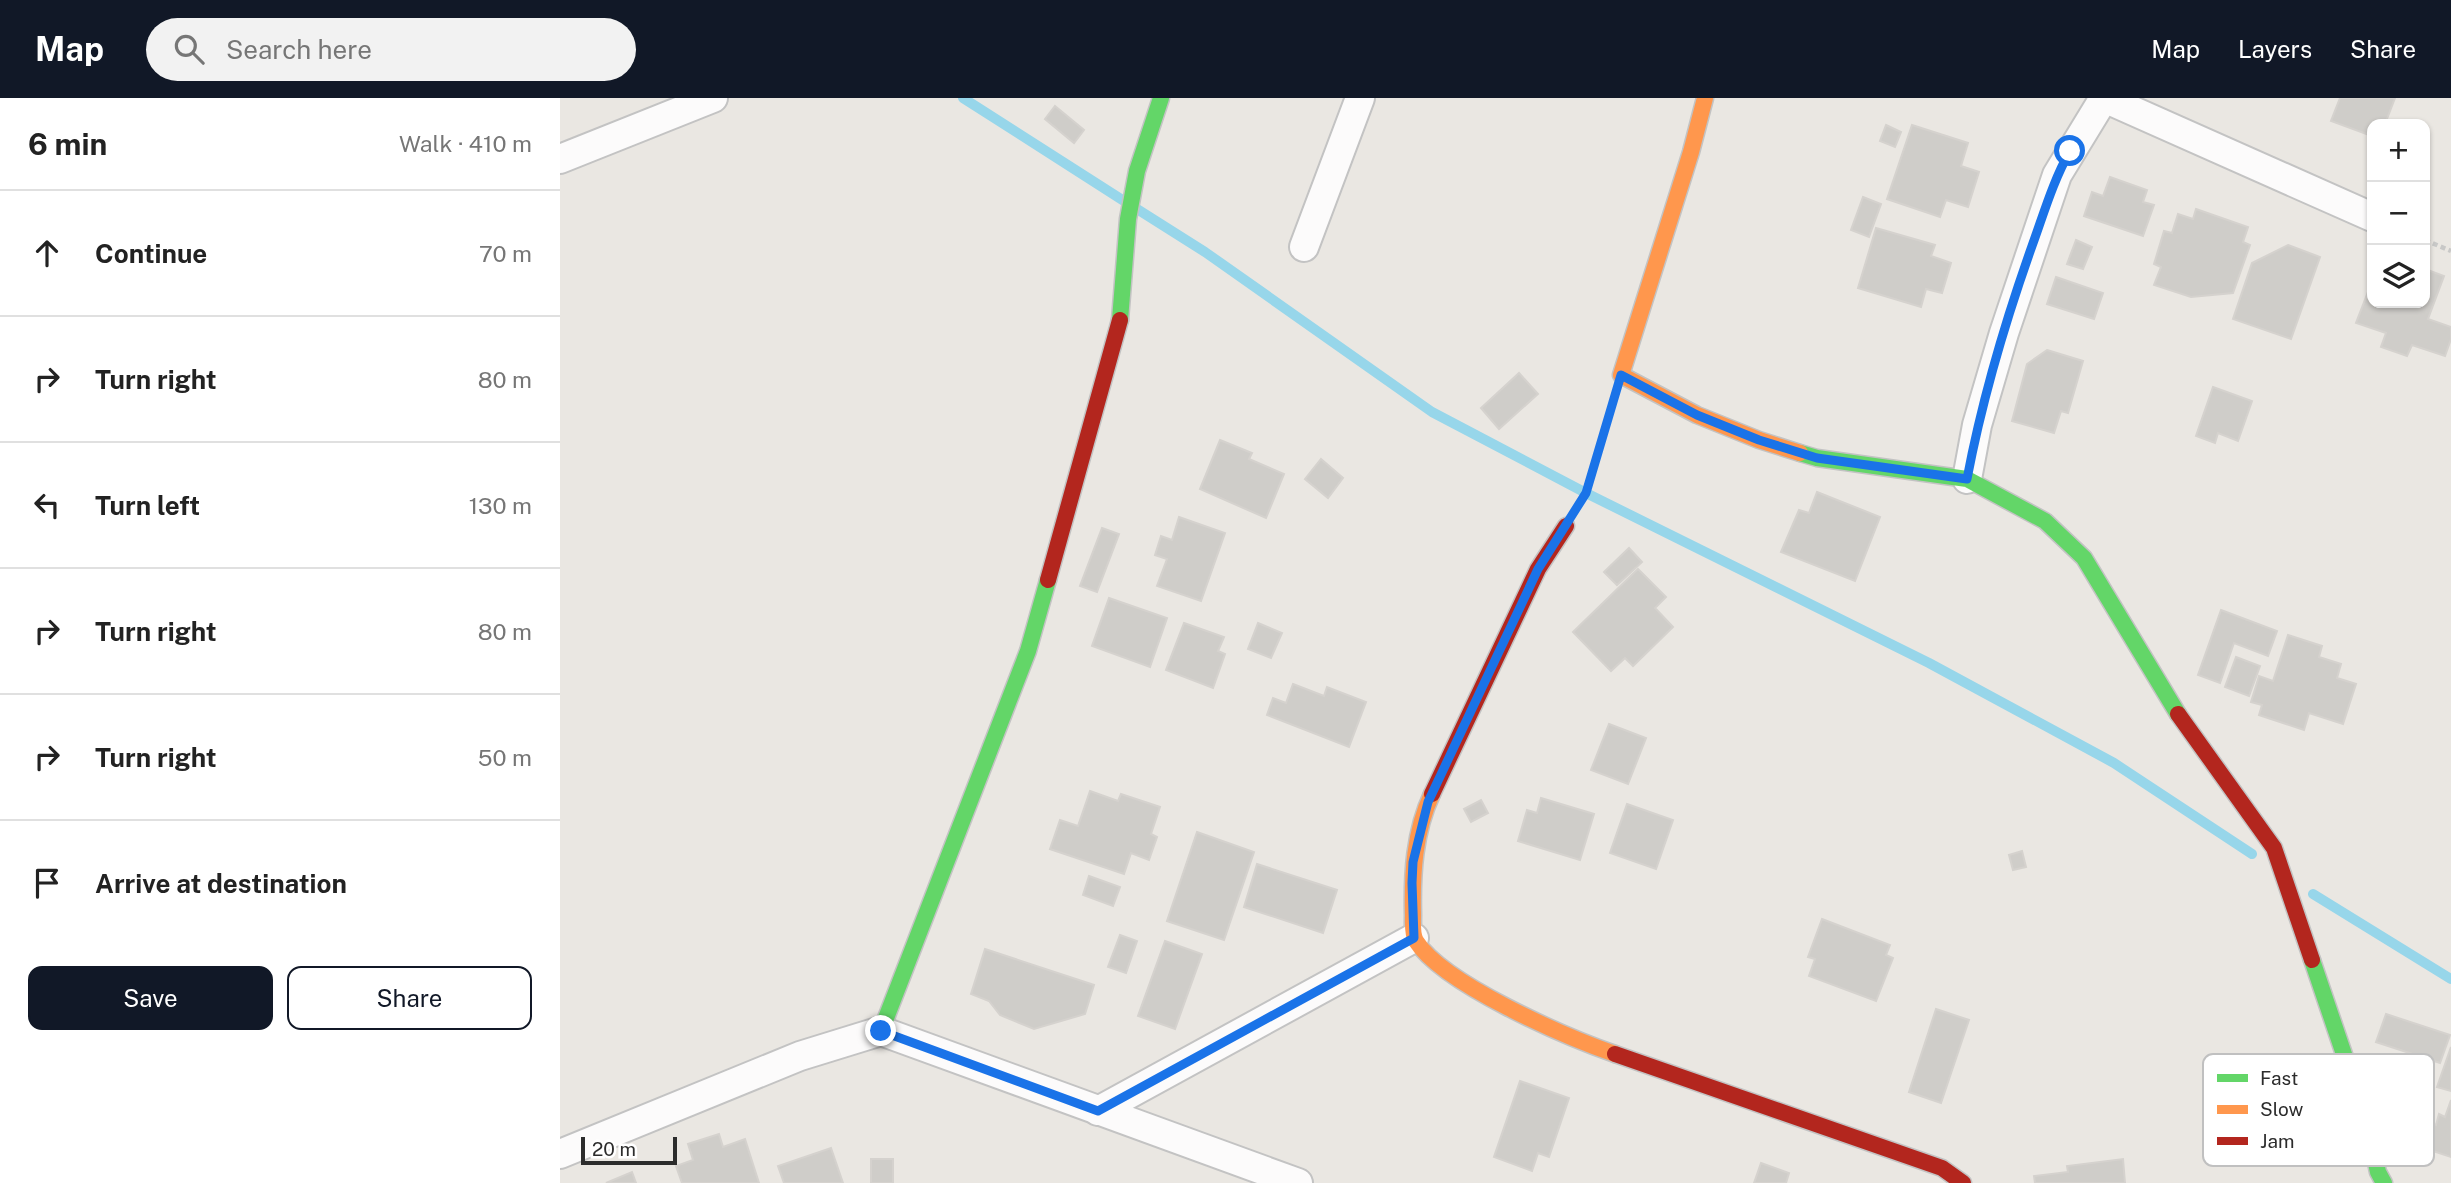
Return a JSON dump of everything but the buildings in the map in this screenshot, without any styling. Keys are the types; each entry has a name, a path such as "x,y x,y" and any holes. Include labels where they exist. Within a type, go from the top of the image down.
{"street":[{"path":"560,159 713,98"},
{"path":"881,1031 1028,651 1120,322 1128,219 1137,172 1161,98"},
{"path":"1304,247 1360,98"},
{"path":"1705,98 1691,152 1621,375 1697,415 1759,440 1817,458 1967,479 2045,521 2084,558 2186,728 2274,848 2344,1054"},
{"path":"1967,479 1977,425 2004,333 2057,174 2104,98 2367,215"},
{"path":"1566,526 1538,569 1428,802 1413,862 1414,938 1428,957 1478,992 1588,1045 1942,1168 1963,1183"},
{"path":"1098,1111 1414,938"},
{"path":"560,1154 800,1056 881,1031 1298,1183"},
{"path":"2377,1166 2384,1183"}],"path":[{"path":"2430,242 2451,251"},
{"path":"1566,526 1586,493 1621,375"}],"waterway":[{"path":"963,98 1124,201"},
{"path":"1137,209 1205,252 1432,412 1586,493 1929,663 2114,763 2252,854"},
{"path":"2313,894 2451,979"}],"traffic: fast":[{"path":"1120,320 1128,219 1137,171 1161,98"},
{"path":"1800,453 1817,458 1967,479 2045,521 2084,558 2178,714"},
{"path":"881,1031 1028,651 1048,580"},
{"path":"2312,960 2344,1054"},
{"path":"2377,1166 2384,1183"}],"traffic: slow":[{"path":"1705,98 1691,152 1621,375 1697,415 1800,453"},
{"path":"1432,794 1421,823 1415,854 1413,925 1416,941 1430,958 1478,991 1538,1022 1615,1054"}],"traffic: jam":[{"path":"1048,580 1120,320"},
{"path":"1432,794 1538,569 1566,526"},
{"path":"2178,714 2274,848 2312,960"},
{"path":"1615,1054 1942,1168 1963,1183"}],"route":[{"path":"881,1031 1098,1111 1414,938 1413,862 1428,802 1538,569 1586,493 1621,375 1697,415 1759,440 1817,458 1967,479 1977,425 2020,282 2057,174 2070,151"}]}
